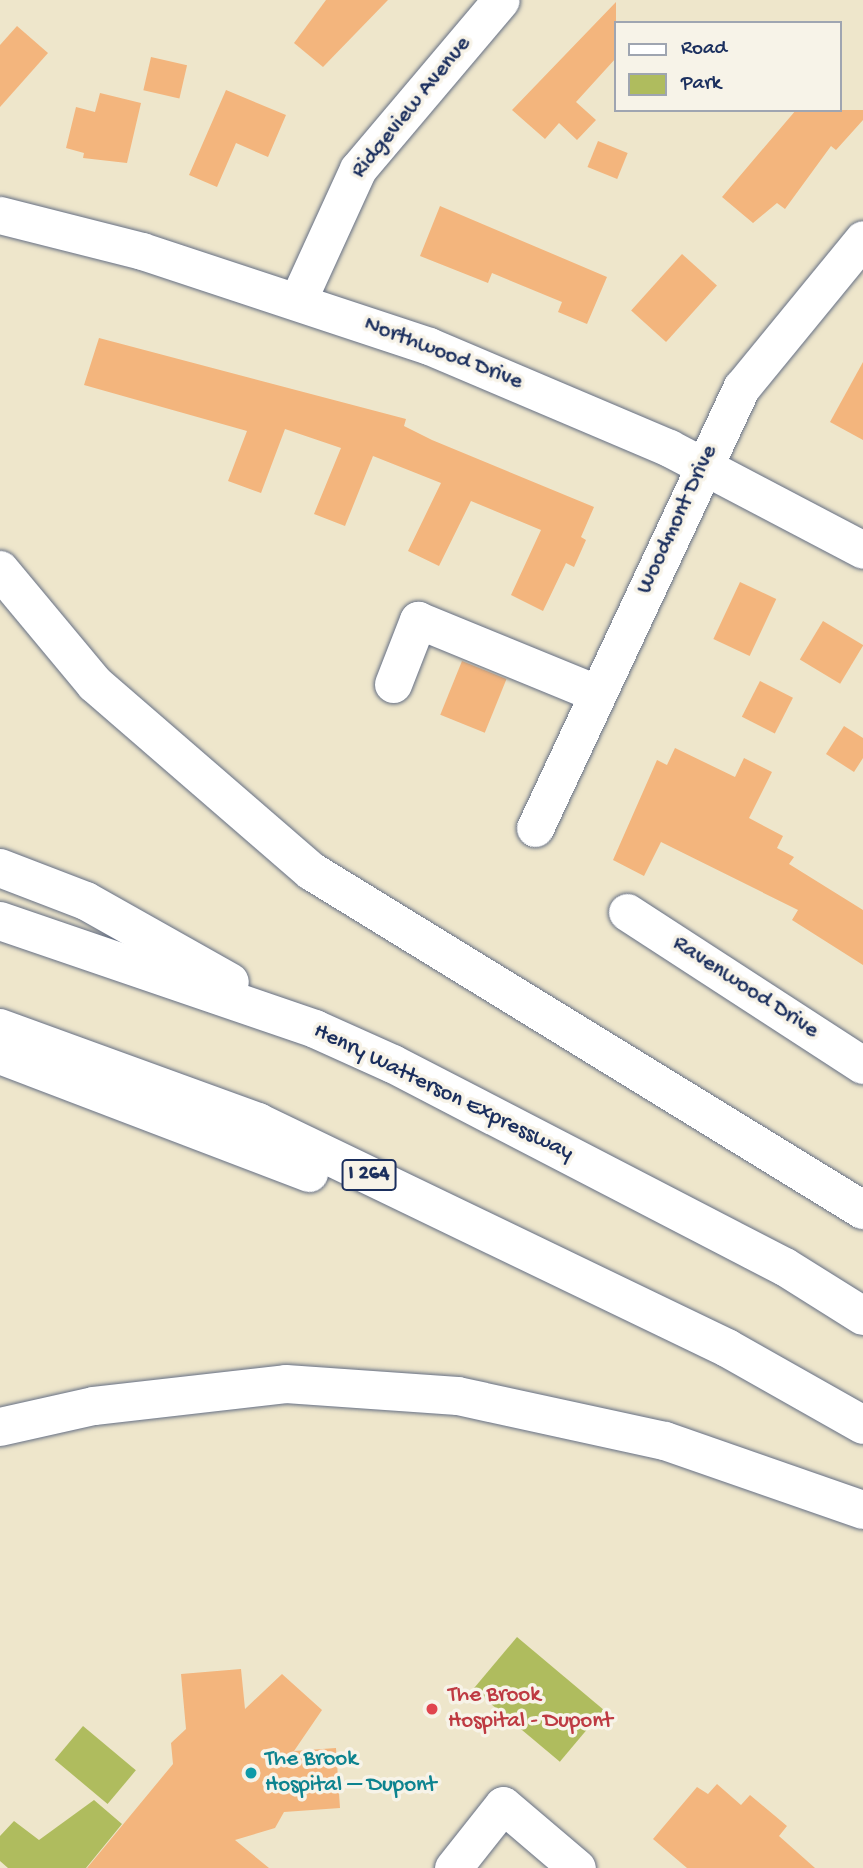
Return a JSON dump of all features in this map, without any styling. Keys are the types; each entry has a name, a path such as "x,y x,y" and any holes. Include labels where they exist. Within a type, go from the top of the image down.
{"highway":[{"path":"0,570 95,684 311,871 863,1210"},
{"path":"0,868 86,901 315,1029"},
{"name":"Henry Watterson Expressway","path":"0,921 315,1029 785,1267 863,1316"},
{"name":"I 264","path":"0,1028 258,1122 727,1348 863,1424"},
{"path":"0,1055 264,1154 727,1348"},
{"path":"0,1427 94,1406 286,1384 458,1396 665,1441 863,1510"}],"street":[{"name":"Ridgeview Avenue","path":"299,300 358,169 501,0"},
{"name":"Northwood Drive","path":"0,215 299,300 429,346 703,466 863,550"},
{"name":"Woodmont Drive","path":"535,828 596,693 742,387 863,239"},
{"path":"393,684 418,620 596,693"},
{"name":"Ravenwood Drive","path":"626,912 863,1065"},
{"path":"453,1868 503,1805 577,1868"}],"green space":[{"path":"517,1637 604,1710 560,1762 473,1689"},
{"path":"83,1726 136,1770 108,1804 55,1760"},
{"path":"94,1800 122,1824 86,1868 8,1868 0,1861 0,1836 14,1821 39,1840"}],"building":[{"path":"326,0 388,0 323,67 294,43"},
{"path":"616,2 614,60 576,102 596,120 577,140 559,123 545,139 512,110"},
{"path":"17,26 48,53 0,107 0,45"},
{"path":"151,57 187,65 179,98 143,90"},
{"path":"226,90 286,115 268,157 236,143 217,187 189,175"},
{"path":"100,93 141,103 127,163 83,158 84,153 66,148 76,107 95,112"},
{"path":"863,110 863,120 836,150 831,146 785,209 777,203 753,223 722,197 794,112"},
{"path":"598,141 628,153 617,179 588,167"},
{"path":"440,206 607,277 587,324 558,312 562,302 492,273 488,283 420,256"},
{"path":"682,254 717,285 666,342 631,310"},
{"path":"99,338 406,419 404,426 432,440 594,507 581,537 586,540 574,567 566,563 543,611 511,595 541,530 471,501 439,566 408,551 441,483 373,456 345,526 314,514 341,448 285,429 261,493 228,481 247,431 84,385"},
{"path":"863,362 863,440 830,422"},
{"path":"740,582 776,599 750,656 713,639"},
{"path":"823,621 863,645 840,684 800,660"},
{"path":"462,661 507,679 485,733 440,715"},
{"path":"760,681 793,698 775,733 742,717"},
{"path":"844,726 863,738 863,758 854,772 826,754"},
{"path":"675,748 735,777 744,758 772,772 749,818 783,836 777,848 794,857 789,864 863,910 863,965 792,920 798,910 661,842 644,876 613,860 657,760 667,765"},
{"name":"The Brook Hospital – Dupont","path":"241,1669 245,1709 282,1674 322,1710 294,1751 336,1748 340,1808 284,1812 275,1828 235,1840 269,1868 87,1868 173,1764 171,1743 186,1729 181,1674"},
{"path":"717,1784 741,1805 750,1795 787,1826 779,1836 815,1868 687,1868 653,1839 697,1787 708,1794"}],"place":[{"name":"The Brook Hospital - Dupont","path":"432,1709"},
{"name":"The Brook Hospital – Dupont","path":"251,1773"}]}
